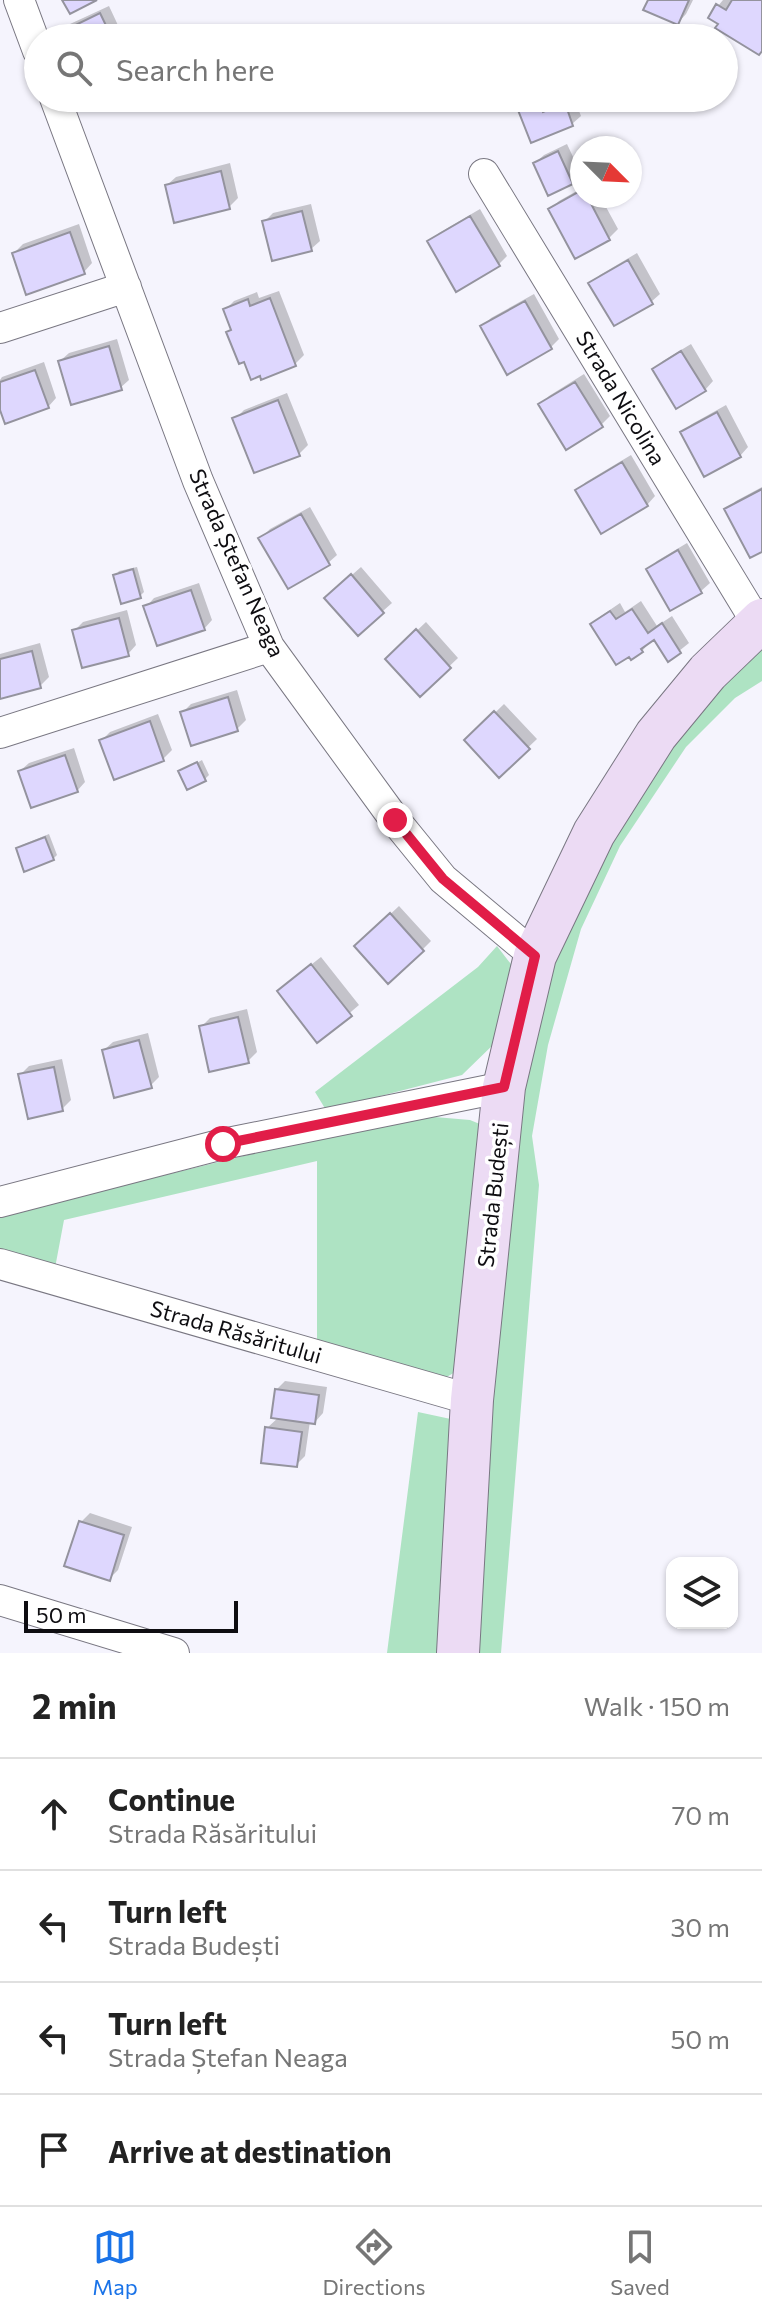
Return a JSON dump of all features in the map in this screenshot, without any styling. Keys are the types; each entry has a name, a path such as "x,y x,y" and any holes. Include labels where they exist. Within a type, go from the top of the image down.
{"street":[{"path":"19,0 28,24"},
{"name":"Strada Ștefan Neaga","path":"60,112 198,481 269,647 395,820 443,879 535,956"},
{"name":"Strada Nicolina","path":"484,174 760,622"},
{"path":"0,328 126,287"},
{"name":"Strada Budești","path":"458,1653 472,1400 504,1087 535,956 594,833 656,735 708,672 760,622"},
{"path":"0,733 269,647"},
{"path":"0,1202 223,1144 504,1087"},
{"name":"Strada Răsăritului","path":"0,1264 472,1400"},
{"path":"0,1600 174,1653"}],"green space":[{"path":"762,643 762,681 735,698 686,747 620,846 581,929 548,1045 532,1136 539,1185 501,1653 471,1653 515,1109 550,958 609,837 682,724"},
{"path":"497,946 517,972 498,1040 462,1075 326,1110 315,1092 478,967"},
{"path":"423,1116 470,1120 487,1127 467,1365 445,1378 317,1343 317,1161 64,1220 55,1268 0,1255 0,1215 318,1138"},
{"path":"418,1412 460,1421 442,1653 387,1653"}],"building":[{"path":"62,0 97,0 70,14"},
{"path":"648,0 689,0 678,24 643,10"},
{"path":"732,0 762,0 762,51 759,55 738,42 738,24 718,24 708,18 716,4 726,10"},
{"path":"100,13 105,24 77,24"},
{"path":"519,112 568,112 573,126 531,143"},
{"path":"558,151 570,177 570,185 548,196 533,163"},
{"path":"221,171 230,209 174,223 165,185"},
{"path":"570,197 570,208 593,208 610,240 575,259 548,209"},
{"path":"302,211 312,251 272,261 262,221"},
{"path":"470,216 500,266 456,292 427,241"},
{"path":"70,232 85,274 26,295 12,253"},
{"path":"628,260 653,304 614,326 588,283"},
{"path":"270,298 296,366 261,380 260,376 251,380 244,362 239,364 226,332 231,330 223,309 248,299 250,306"},
{"path":"525,301 552,349 507,375 480,326"},
{"path":"109,346 122,390 71,405 58,361"},
{"path":"681,351 706,391 676,409 652,369"},
{"path":"35,370 49,408 5,424 0,410 0,382"},
{"path":"575,382 603,427 566,450 538,404"},
{"path":"278,400 300,456 254,473 232,418"},
{"path":"717,412 741,457 704,477 680,432"},
{"path":"622,462 648,506 601,534 575,490"},
{"path":"762,489 762,552 750,558 724,509"},
{"path":"301,514 330,565 288,589 258,538"},
{"path":"678,550 702,593 670,611 646,569"},
{"path":"133,569 141,598 121,604 113,575"},
{"path":"351,574 384,613 358,636 324,598"},
{"path":"191,590 205,630 157,646 143,606"},
{"path":"632,609 648,633 662,623 681,653 668,662 654,640 631,660 629,657 616,665 590,624 610,611 616,619"},
{"path":"119,618 129,656 82,668 72,630"},
{"path":"416,629 451,668 420,697 385,659"},
{"path":"32,651 41,688 0,699 0,659"},
{"path":"228,697 238,731 191,746 180,712"},
{"path":"494,711 530,749 499,778 464,740"},
{"path":"150,721 164,761 114,780 99,740"},
{"path":"65,755 78,792 31,808 18,771"},
{"path":"197,762 206,781 187,790 178,771"},
{"path":"45,837 54,860 24,872 16,848"},
{"path":"390,913 424,951 388,984 354,946"},
{"path":"311,964 352,1016 317,1043 277,991"},
{"path":"238,1017 249,1063 209,1072 199,1026"},
{"path":"139,1040 152,1088 114,1098 102,1050"},
{"path":"54,1067 63,1111 28,1119 18,1074"},
{"path":"275,1389 319,1395 315,1424 271,1418"},
{"path":"265,1427 302,1432 297,1467 261,1463"},
{"path":"79,1521 124,1535 110,1581 64,1566"}],"route":[{"path":"223,1144 504,1087 535,956 443,879 395,820"}]}
